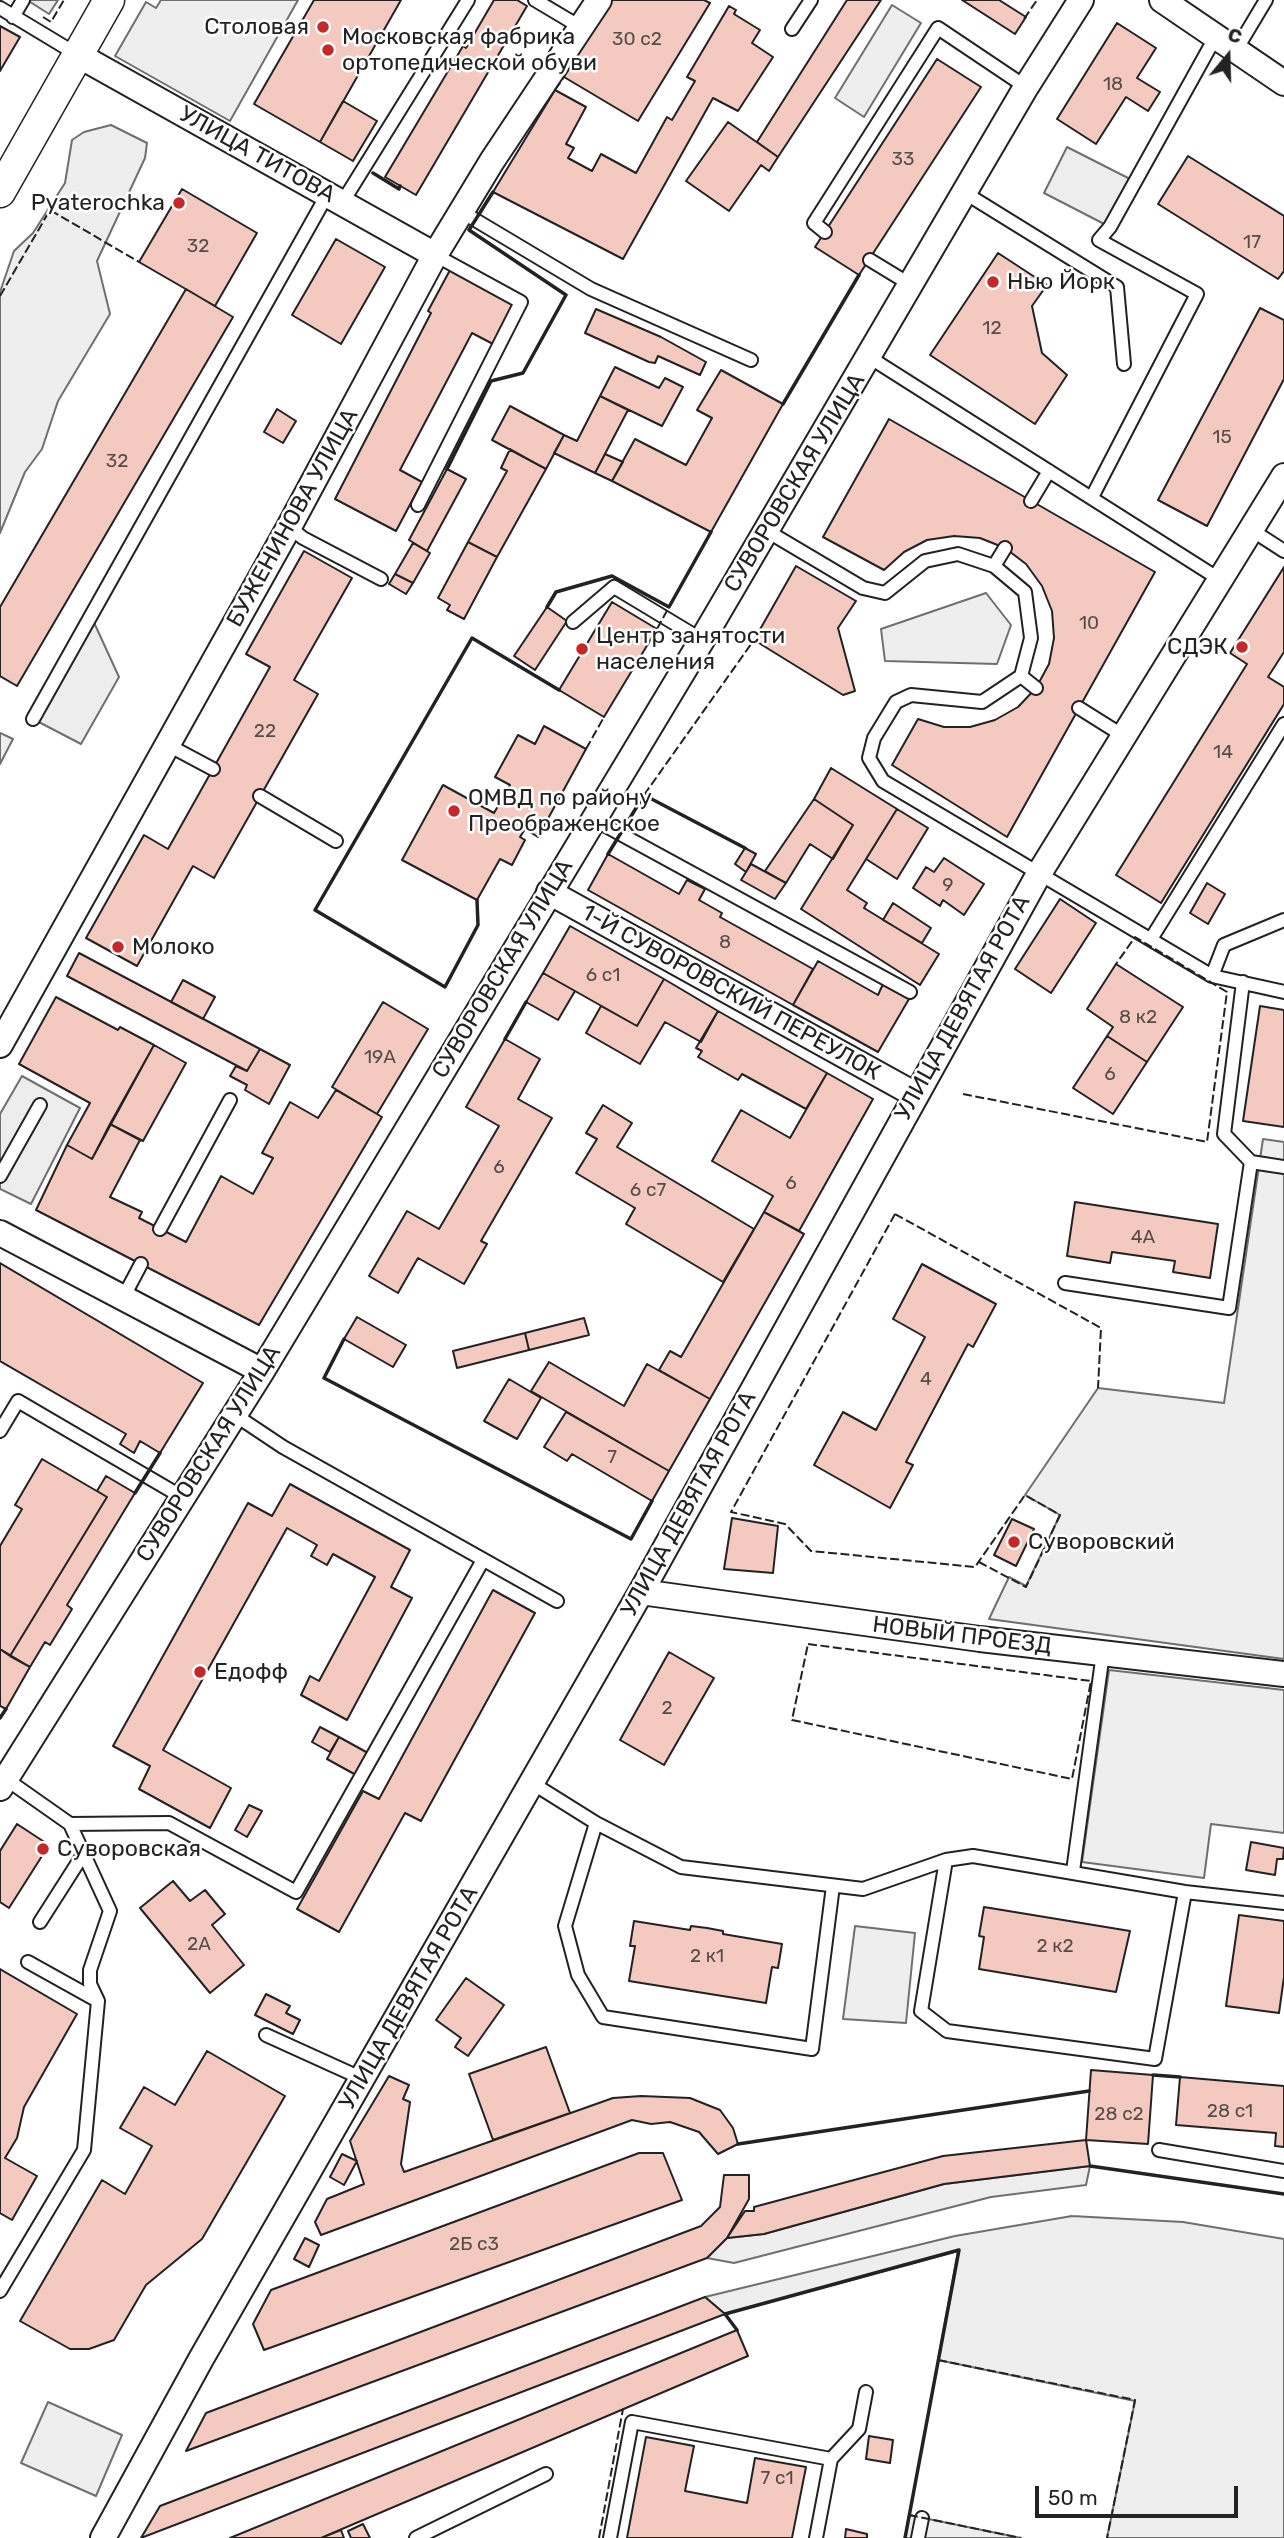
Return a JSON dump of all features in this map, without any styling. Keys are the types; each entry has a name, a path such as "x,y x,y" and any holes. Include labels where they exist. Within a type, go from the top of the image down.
{"street":[{"path":"0,192 109,0"},
{"name":"БУЖЕНИНОВА УЛИЦА","path":"0,1045 289,527 435,255 599,0"},
{"path":"1162,0 1284,83"},
{"name":"СУВОРОВСКАЯ УЛИЦА","path":"3,1783 262,1371 767,531 1077,1"},
{"name":"УЛИЦА ТИТОВА","path":"78,55 435,255"},
{"name":"УЛИЦА ДЕВЯТАЯ РОТА","path":"103,2538 201,2359 640,1592 914,1094 1040,872 1284,476"},
{"name":"1-Й СУВОРОВСКИЙ ПЕРЕУЛОК","path":"549,891 914,1094"},
{"path":"0,1233 262,1371"},
{"name":"НОВЫЙ ПРОЕЗД","path":"640,1592 1284,1674"}],"lane":[{"path":"13,16 23,0"},
{"path":"33,719 335,199 468,0"},
{"path":"535,0 582,28"},
{"path":"792,30 811,0"},
{"path":"1092,497 1198,294 1099,240 1110,227 1226,43 1266,0"},
{"path":"0,8 78,55"},
{"path":"825,232 814,223 938,28 1026,87"},
{"path":"965,193 1116,287 1124,364"},
{"path":"461,212 591,289 751,360"},
{"path":"418,505 521,302 435,255"},
{"path":"870,260 911,285"},
{"path":"869,357 1219,579"},
{"path":"1031,501 1049,471"},
{"path":"289,527 303,538 382,579"},
{"path":"1250,529 1284,551"},
{"path":"767,531 863,588 884,593 925,561 958,554 994,566 1025,592 1031,638 1021,676 982,702 912,695 896,702 874,738 869,758 883,780 1212,976 1284,992"},
{"path":"994,566 1004,548"},
{"path":"573,622 614,587 702,640"},
{"path":"1021,676 1036,688"},
{"path":"1079,708 1122,735"},
{"path":"1151,939 1284,724"},
{"path":"168,745 213,769"},
{"path":"261,796 336,841"},
{"path":"593,819 910,992"},
{"path":"1212,976 1224,945 1284,920"},
{"path":"1243,982 1224,1134 1251,1162 1284,1167"},
{"path":"160,1229 230,1100"},
{"path":"0,1176 40,1105"},
{"path":"1065,1283 1228,1308 1251,1162"},
{"path":"123,1298 141,1264"},
{"path":"0,1432 18,1401 182,1497"},
{"path":"235,1415 283,1447 556,1601"},
{"path":"3,1783 70,1824 169,1823 296,1892 483,1560"},
{"path":"1073,1871 1103,1653"},
{"path":"532,1783 596,1823 681,1867 863,1889 946,1860 973,1856 1185,1892 1284,1903"},
{"path":"596,1823 565,1926 578,1975 603,2017 812,2049 833,1886"},
{"path":"0,2291 84,2150 98,2001 90,1984 90,1970 110,1911 70,1824"},
{"path":"40,1922 84,1853"},
{"path":"946,1860 921,2011 947,2031 1155,2060 1185,1892"},
{"path":"28,1962 98,2001"},
{"path":"266,2035 363,2079"},
{"path":"1159,2150 1284,2171"},
{"path":"816,2538 831,2459 859,2429 866,2392"},
{"path":"610,2538 632,2422 831,2459"},
{"path":"416,2538 546,2474"},
{"path":"918,2538 922,2518"}],"shaded area":[{"path":"27,0 58,0 49,14"},
{"path":"161,0 298,0 230,121 115,56 146,2 156,8"},
{"path":"892,5 921,23 864,117 835,98"},
{"path":"111,125 147,143 145,158 97,261 110,314 58,401 42,449 25,472 0,533 0,292 14,251 33,233 65,183 72,140 84,132"},
{"path":"1067,147 1134,181 1110,227 1044,193"},
{"path":"986,593 1011,625 997,664 885,661 881,629"},
{"path":"91,616 119,677 81,744 33,719"},
{"path":"0,733 13,739 0,764"},
{"path":"22,1076 80,1108 31,1204 0,1189 0,1114"},
{"path":"1263,1139 1284,1142 1284,1659 989,1619 1009,1577 1026,1586 1060,1515 1025,1495 1098,1388 1224,1403"},
{"path":"1109,1670 1284,1690 1284,1833 1211,1824 1204,1878 1082,1862"},
{"path":"855,1926 915,1933 906,2023 843,2019"},
{"path":"1090,2166 1086,2185 991,2197 734,2263 707,2258 727,2238 764,2234 944,2184"},
{"path":"1072,2216 1183,2222 1284,2239 1284,2538 1107,2538 1135,2401 938,2360 958,2251 725,2314 705,2297 955,2236"},
{"path":"48,2402 122,2435 96,2496 21,2463"},
{"path":"909,2515 1021,2538 905,2538"}],"building":[{"name":"Московская фабрика ортопедической обуви","path":"314,0 401,0 320,142 254,104"},
{"path":"494,0 517,0 527,6 416,195 385,177 463,46 466,48"},
{"path":"611,0 704,0 710,3 638,121 564,77"},
{"path":"847,0 881,0 778,157 757,142"},
{"path":"962,0 999,0 1026,17 1015,34"},
{"path":"729,6 736,10 734,14 760,30 752,43 773,57 738,111 713,98 623,259 493,192 555,90 586,107 566,144 574,148 568,158 592,171 601,154 636,173 667,117 672,120 695,81 687,77"},
{"path":"1117,23 1156,48 1137,78 1160,92 1148,111 1126,97 1096,144 1057,119"},
{"path":"0,26 20,37 0,71"},
{"path":"937,59 981,87 859,275 815,247"},
{"path":"343,101 377,121 353,161 320,142"},
{"path":"728,122 778,157 769,171 761,165 729,211 686,181"},
{"path":"1188,156 1284,216 1284,271 1278,279 1158,204"},
{"path":"182,189 257,233 215,306 139,262"},
{"path":"336,239 385,267 341,344 292,315"},
{"path":"998,253 1047,285 1032,306 1042,353 1067,375 1035,424 930,355"},
{"path":"450,270 514,302 493,344 472,333 400,470 422,482 396,531 335,499 431,313 428,311"},
{"path":"186,289 233,317 17,686 0,676 0,607"},
{"path":"1260,308 1284,320 1284,379 1207,526 1158,500"},
{"path":"596,309 661,337 706,362 700,375 658,356 655,363 649,362 585,333"},
{"path":"615,367 659,388 665,378 683,387 662,426 600,396"},
{"path":"721,370 783,404 711,532 612,481 635,439 686,465 712,418 697,410"},
{"path":"600,396 628,410 595,473 554,453 564,435 577,441"},
{"path":"510,406 564,435 546,469 492,440"},
{"path":"277,409 296,421 283,443 264,432"},
{"path":"889,419 1155,572 1007,837 892,765 918,719 944,727 970,727 995,720 1018,707 1036,688 1049,664 1054,638 1052,611 1042,586 1026,564 1005,548 980,538 954,536 927,540 904,552 884,570 823,537"},
{"path":"510,449 546,469 497,557 468,542 507,471 501,468"},
{"path":"605,454 623,462 612,481 595,473"},
{"path":"447,469 466,479 427,551 409,540"},
{"path":"468,542 497,557 464,619 447,610 450,605 438,598"},
{"path":"413,543 430,553 413,583 395,574"},
{"path":"304,551 352,578 294,680 318,694 214,878 193,866 137,966 86,938 144,835 168,849 270,667 246,654"},
{"path":"796,566 856,601 838,628 855,691 843,695 754,640"},
{"path":"1284,567 1284,652 1268,677 1284,687 1284,704 1161,903 1116,875 1247,664 1230,653"},
{"path":"395,574 413,583 406,594 389,584"},
{"path":"612,602 657,629 604,717 559,690"},
{"path":"547,607 567,621 535,670 514,656"},
{"path":"544,726 586,749 538,837 525,829 520,837 525,840 512,865 500,859 477,900 402,860 443,785 494,813 510,785 495,777 518,735 535,744"},
{"path":"831,768 897,809 847,890 867,903 864,908 939,954 920,985 801,909 853,825 814,799"},
{"path":"814,799 853,825 833,859 810,844 786,883 765,871"},
{"path":"897,809 928,828 897,879 866,859"},
{"path":"745,848 756,854 746,872 735,864"},
{"path":"608,854 679,894 687,880 705,889 699,900 722,913 720,917 813,969 793,1005 588,890"},
{"path":"944,858 984,884 964,915 943,900 940,906 913,888 926,867 934,872"},
{"path":"751,864 786,883 775,899 741,880"},
{"path":"1207,883 1225,894 1208,924 1190,913"},
{"path":"1060,899 1096,923 1051,993 1015,969"},
{"path":"893,903 931,928 922,943 883,920"},
{"path":"570,926 664,979 637,1026 543,973"},
{"path":"79,953 260,1049 247,1071 67,976"},
{"path":"818,961 878,995 883,984 909,999 878,1052 793,1005"},
{"path":"1116,964 1183,1007 1147,1062 1107,1036 1113,1027 1087,1009"},
{"path":"543,973 575,991 558,1020 526,1002"},
{"path":"664,979 718,1011 701,1042 665,1022 640,1064 586,1033 601,1006 637,1026"},
{"path":"183,980 215,997 203,1019 171,1002"},
{"path":"56,997 118,1030 120,1027 154,1045 92,1159 67,1145 90,1103 19,1064"},
{"path":"383,1002 428,1029 377,1114 332,1087"},
{"path":"1260,1006 1284,1010 1284,1127 1243,1121"},
{"path":"718,1011 827,1073 806,1109 742,1074 738,1080 698,1057 702,1051 696,1048"},
{"path":"1107,1036 1147,1062 1113,1114 1073,1088"},
{"path":"505,1039 540,1059 518,1099 552,1118 481,1241 487,1244 464,1284 418,1258 398,1293 369,1276 407,1211 439,1229 499,1126 466,1107"},
{"path":"154,1045 186,1063 143,1141 110,1124"},
{"path":"260,1049 290,1065 269,1104 245,1090 247,1085 230,1076 236,1066 247,1071"},
{"path":"827,1073 873,1099 799,1231 764,1212 773,1196 712,1161 741,1110 790,1138"},
{"path":"336,1090 382,1117 259,1325 36,1210 67,1145 92,1159 110,1124 140,1140 110,1197 142,1212 139,1218 186,1242 221,1176 253,1194 273,1158 262,1153 290,1102 318,1118"},
{"path":"603,1105 632,1123 617,1147 754,1229 723,1282 626,1224 635,1208 576,1173 597,1139 586,1133"},
{"path":"1075,1202 1218,1224 1210,1278 1173,1272 1175,1261 1112,1252 1110,1263 1067,1256"},
{"path":"764,1212 804,1234 710,1399 659,1370 670,1351 681,1357"},
{"path":"0,1263 203,1383 160,1453 140,1441 134,1453 120,1444 126,1434 0,1361"},
{"path":"922,1264 996,1304 973,1347 968,1344 906,1462 913,1465 890,1508 814,1465 843,1412 876,1430 925,1337 893,1319"},
{"path":"357,1317 406,1345 393,1367 344,1339"},
{"path":"584,1318 589,1335 529,1350 525,1333"},
{"path":"525,1333 529,1350 457,1368 453,1351"},
{"path":"549,1362 624,1406 647,1364 710,1399 669,1471 531,1391"},
{"path":"509,1379 541,1398 517,1439 484,1421"},
{"path":"566,1412 669,1471 652,1501 572,1454 567,1461 544,1447"},
{"path":"42,1459 107,1497 10,1656 0,1649 0,1546 22,1509 15,1505"},
{"path":"106,1476 135,1493 67,1605 72,1609 50,1645 45,1642 30,1667 10,1656 107,1497 97,1491"},
{"path":"290,1484 410,1550 391,1587 412,1598 347,1720 301,1695 310,1676 319,1681 375,1577 333,1554 327,1565 311,1556 317,1545 287,1528 163,1750 231,1788 210,1828 139,1789 150,1766 113,1746 248,1503 272,1516"},
{"path":"732,1518 778,1526 773,1573 724,1569"},
{"name":"Суворовский","path":"1012,1519 1034,1529 1016,1566 994,1555"},
{"path":"493,1590 535,1613 421,1821 405,1813 339,1932 297,1909 363,1791 379,1799"},
{"path":"0,1649 30,1667 6,1709 0,1706"},
{"path":"669,1652 714,1678 664,1765 620,1740"},
{"path":"320,1727 339,1737 330,1752 312,1742"},
{"path":"339,1737 368,1753 356,1775 327,1759"},
{"path":"249,1805 262,1811 247,1837 235,1830"},
{"path":"17,1824 49,1845 9,1908 0,1902 0,1851"},
{"path":"1251,1842 1284,1848 1283,1859 1277,1859 1275,1875 1246,1870"},
{"path":"173,1881 190,1901 205,1890 225,1914 212,1925 244,1965 210,1993 140,1908"},
{"path":"984,1907 1130,1931 1116,1992 979,1969 984,1937 979,1936"},
{"path":"1239,1915 1284,1921 1284,1977 1279,2013 1226,2006"},
{"path":"634,1921 690,1930 691,1926 707,1928 723,1931 723,1934 782,1944 778,1968 772,1967 766,2003 629,1981 635,1946 630,1946"},
{"path":"0,1969 77,2014 24,2107 17,2138 5,2158 37,2176 12,2220 0,2213"},
{"path":"466,1978 504,2005 468,2056 455,2047 461,2038 436,2020"},
{"path":"266,1994 290,2006 286,2013 300,2020 293,2034 255,2015"},
{"path":"546,2047 570,2113 493,2140 469,2074"},
{"path":"207,2051 285,2096 202,2239 146,2285 114,2340 89,2349 70,2349 20,2321 102,2180 125,2194 152,2146 120,2128 144,2087 175,2105"},
{"path":"1091,2070 1153,2075 1148,2144 1086,2140"},
{"path":"389,2076 409,2085 403,2099 410,2102 401,2164 404,2172 613,2098 690,2098 720,2110 733,2128 738,2144 718,2154 699,2132 670,2122 651,2124 632,2120 321,2235 315,2222 327,2199 364,2184 350,2141"},
{"path":"1180,2077 1284,2086 1284,2147 1275,2146 1276,2133 1176,2125"},
{"path":"1086,2140 1090,2166 944,2184 764,2234 727,2238 745,2211 754,2211 754,2207 943,2156"},
{"path":"639,2153 663,2153 682,2200 264,2350 253,2324 271,2290"},
{"path":"342,2154 357,2161 344,2185 330,2177"},
{"path":"724,2175 749,2175 749,2199 727,2238 707,2258 186,2451 206,2413 701,2226 720,2207"},
{"path":"305,2238 319,2245 309,2267 294,2259"},
{"path":"705,2297 725,2314 141,2538 160,2506"},
{"path":"737,2330 748,2356 321,2538 230,2538"},
{"path":"869,2436 893,2440 890,2463 866,2459"},
{"path":"646,2437 694,2446 685,2491 747,2503 755,2458 806,2467 792,2538 627,2538"},
{"path":"363,2524 370,2538 351,2538 348,2531"},
{"path":"846,2529 867,2534 867,2538 845,2538"},
{"path":"341,2530 344,2538 321,2538"}],"fence":[{"path":"43,17 51,22 64,0"},
{"path":"1024,19 1037,0"},
{"path":"555,90 564,77"},
{"path":"0,296 50,210 139,262"},
{"path":"657,629 669,607"},
{"path":"644,795 754,640"},
{"path":"586,749 604,717"},
{"path":"963,1094 1207,1142 1227,992 1135,937 1116,964"},
{"path":"895,1214 731,1512 785,1524 811,1551 975,1567 1025,1495 1060,1515 1026,1587 979,1562"},
{"path":"895,1214 1101,1328 1098,1388"},
{"path":"808,1644 1091,1681 1072,1779 792,1720 808,1644"},
{"path":"938,2360 1135,2400 1107,2538"},
{"path":"599,2538 623,2409"},
{"path":"909,2515 1021,2538"}],"wall":[{"path":"373,173 399,189 400,186"},
{"path":"447,469 491,381 523,373 566,295 469,230 493,192"},
{"path":"783,404 859,275"},
{"path":"547,607 556,592 612,576 669,607 711,532"},
{"path":"477,900 478,925 445,987 315,910 472,638 559,690"},
{"path":"608,854 644,795 745,848"},
{"path":"505,1039 526,1002"},
{"path":"344,1339 324,1378 631,1539 652,1501"},
{"path":"135,1493 160,1453"},
{"path":"0,1718 6,1709"},
{"path":"1153,2075 1180,2077"},
{"path":"738,2144 1089,2091"},
{"path":"1090,2166 1284,2194"},
{"path":"737,2330 725,2314 959,2250 905,2538"}],"place":[{"name":"Столовая","path":"323,27"},
{"name":"Московская фабрика ортопедической обуви","path":"328,50"},
{"name":"Pyaterochka","path":"179,203"},
{"name":"Нью Йорк","path":"993,282"},
{"name":"СДЭК","path":"1242,647"},
{"name":"Центр занятости населения","path":"582,649"},
{"name":"ОМВД по району Преображенское","path":"454,811"},
{"name":"Молоко","path":"118,947"},
{"name":"Суворовский","path":"1014,1542"},
{"name":"Едофф","path":"200,1672"},
{"name":"Суворовская","path":"43,1849"}]}
